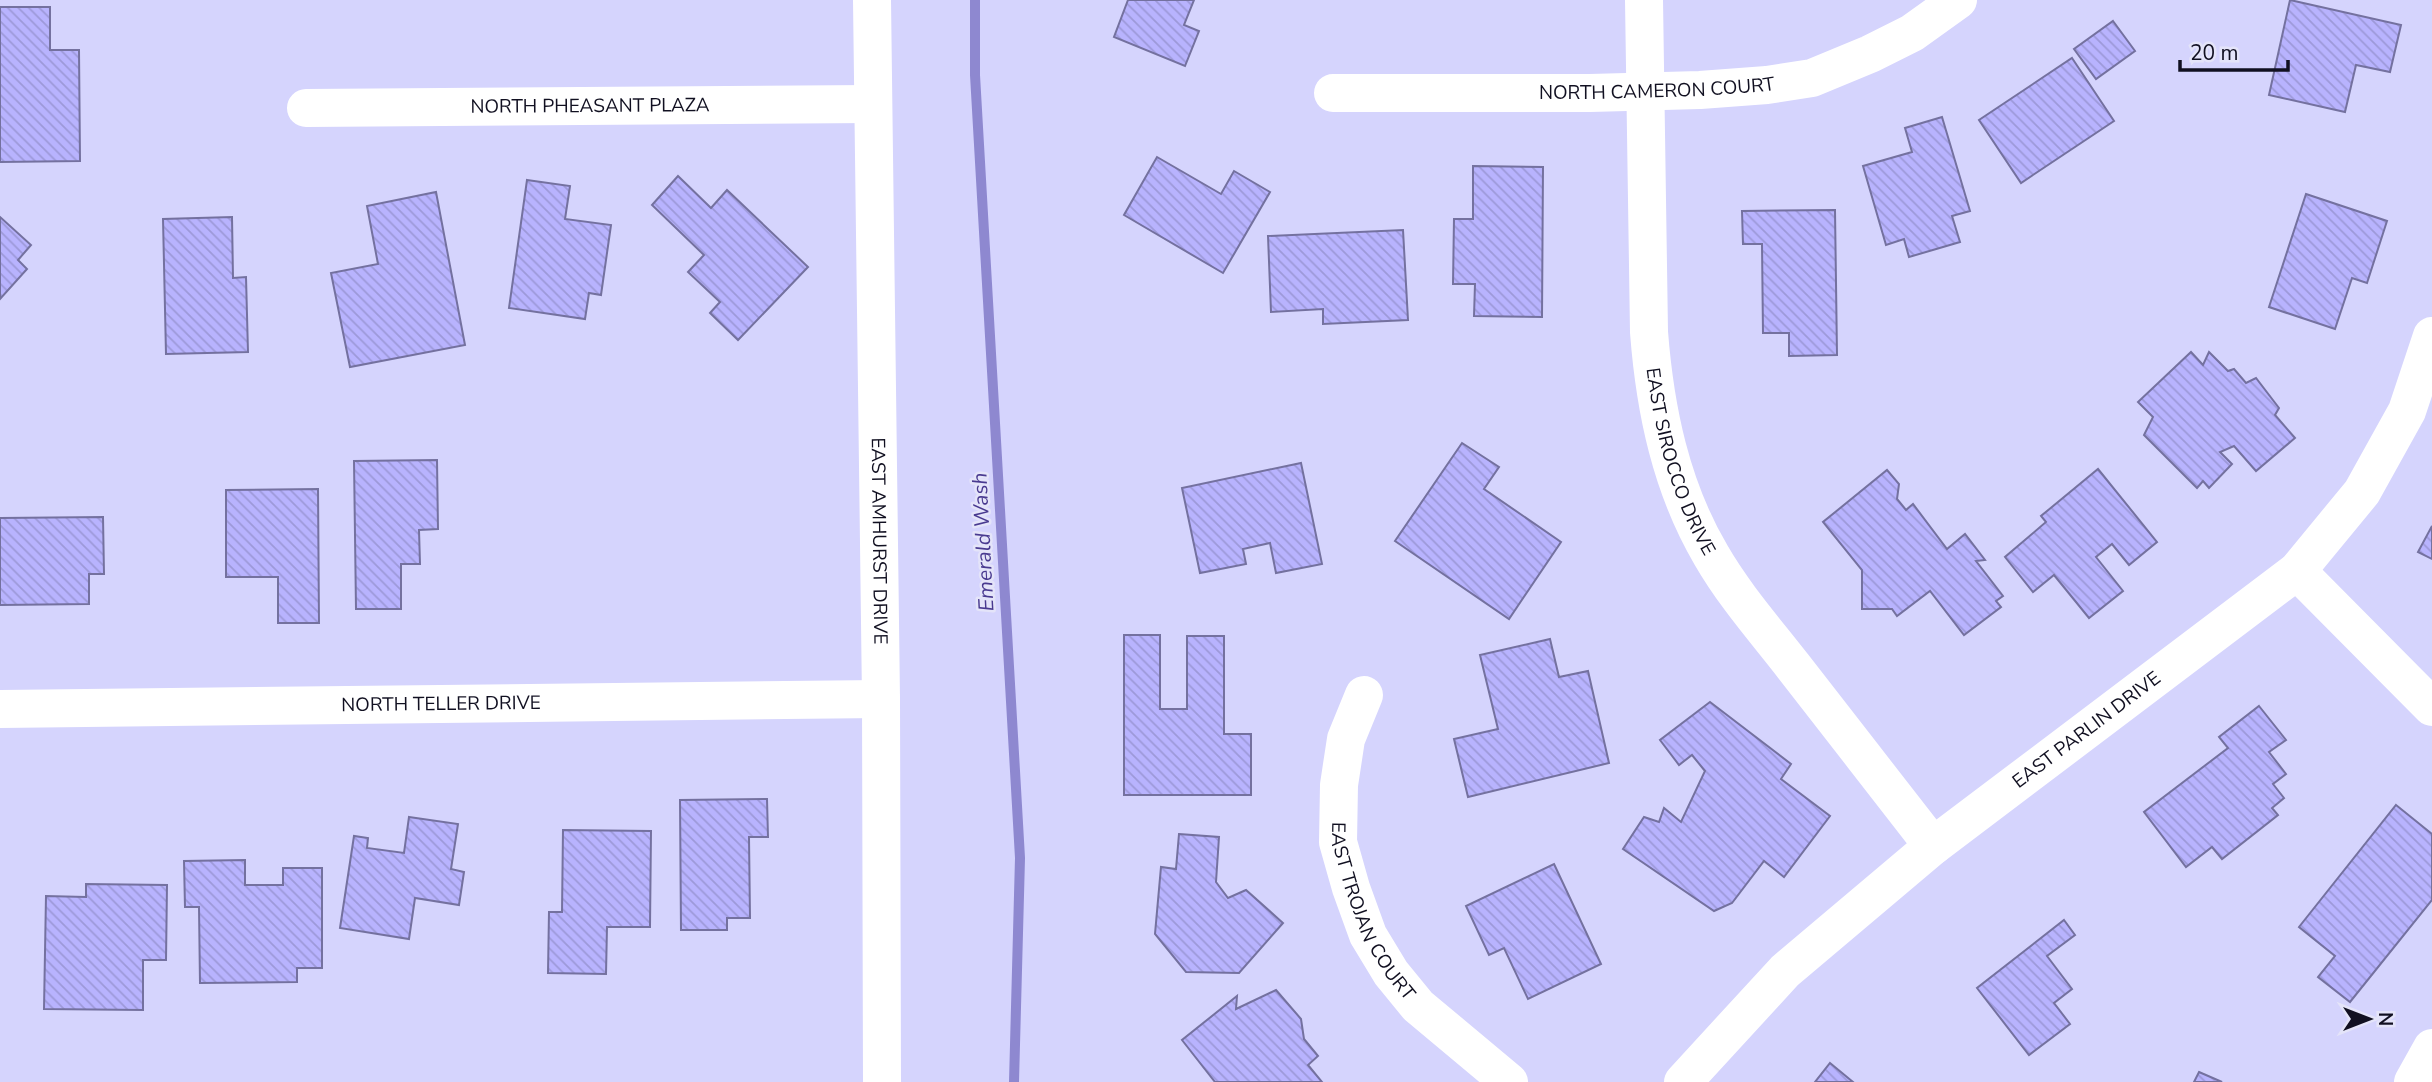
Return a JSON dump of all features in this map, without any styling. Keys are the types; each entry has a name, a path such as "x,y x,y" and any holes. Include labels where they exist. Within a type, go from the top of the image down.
{"street":[{"name":"EAST AMHURST DRIVE","path":"872,0 881,699 882,1082"},
{"name":"EAST SIROCCO DRIVE","path":"1644,0 1648,332 1653,382 1666,448 1687,504 1711,555 1745,604 1933,846"},
{"name":"NORTH CAMERON COURT","path":"1333,93 1646,92 1767,85 1812,78 1912,33 1958,0"},
{"name":"NORTH PHEASANT PLAZA","path":"306,108 872,103"},
{"name":"EAST PARLIN DRIVE","path":"1684,1082 1785,971 1933,846 2297,571 2362,492 2407,411 2432,336"},
{"path":"2297,571 2432,707"},
{"name":"EAST TROJAN COURT","path":"1364,695 1346,739 1339,785 1338,842 1368,935 1391,973 1418,1006 1509,1082"},
{"name":"NORTH TELLER DRIVE","path":"0,709 881,699"},
{"path":"2413,1082 2432,1048"}],"building":[{"path":"1128,0 1194,0 1184,25 1199,31 1185,66 1114,37"},
{"path":"2290,0 2401,25 2390,72 2356,65 2345,112 2269,95"},
{"path":"0,7 50,7 50,50 79,50 80,161 0,162"},
{"path":"2113,21 2135,51 2096,79 2074,49"},
{"path":"2072,58 2114,121 2021,183 1979,120"},
{"path":"1942,117 1970,211 1952,216 1960,242 1909,257 1904,239 1886,245 1863,166 1912,152 1905,128"},
{"path":"1157,157 1221,194 1234,171 1270,192 1223,273 1124,215"},
{"path":"1473,166 1543,167 1542,317 1474,316 1475,284 1453,284 1454,219 1473,219"},
{"path":"678,176 711,208 727,190 808,267 738,340 710,313 720,302 688,272 704,255 652,205"},
{"path":"527,180 570,186 565,219 611,225 601,295 589,293 585,319 509,308"},
{"path":"436,192 465,345 350,367 331,273 378,264 367,206"},
{"path":"2306,194 2387,221 2367,283 2352,278 2335,329 2269,307"},
{"path":"1835,210 1837,355 1789,356 1789,333 1763,333 1762,244 1743,244 1742,211"},
{"path":"0,217 31,245 18,260 27,269 0,299"},
{"path":"232,217 233,278 246,277 248,352 166,354 163,219"},
{"path":"1403,230 1408,320 1323,324 1323,309 1271,312 1268,236"},
{"path":"2191,352 2203,365 2209,352 2228,371 2234,369 2246,383 2256,378 2279,408 2275,415 2295,438 2256,471 2234,446 2220,452 2232,464 2209,488 2203,481 2197,488 2144,435 2153,417 2138,402"},
{"path":"1462,443 1499,467 1484,489 1561,542 1509,619 1395,541"},
{"path":"437,460 438,529 419,530 420,564 401,564 401,609 356,609 354,461"},
{"path":"1301,463 1322,564 1276,573 1270,543 1243,549 1246,564 1200,573 1182,488"},
{"path":"2098,469 2157,542 2129,565 2112,544 2096,557 2123,591 2089,618 2054,575 2033,592 2005,557 2046,522 2041,516"},
{"path":"1887,470 1899,484 1897,499 1906,510 1913,504 1947,549 1965,534 1985,560 1976,561 2003,596 1996,601 2001,607 1964,635 1930,591 1897,616 1892,609 1862,609 1862,570 1823,522"},
{"path":"318,489 319,623 278,623 278,577 226,577 226,490"},
{"path":"103,517 104,574 89,574 89,604 0,605 0,518"},
{"path":"2432,526 2432,559 2418,552"},
{"path":"1124,635 1160,635 1160,709 1187,709 1187,636 1224,636 1224,734 1251,734 1251,795 1124,795"},
{"path":"1550,639 1559,677 1588,671 1609,763 1468,797 1454,739 1498,729 1480,655"},
{"path":"1710,702 1791,764 1781,779 1830,816 1784,877 1764,861 1732,903 1714,911 1623,849 1644,817 1659,822 1664,808 1681,822 1705,771 1692,755 1679,765 1660,740"},
{"path":"2259,706 2286,740 2269,752 2286,774 2273,784 2284,798 2272,808 2278,815 2222,859 2212,847 2186,867 2144,812 2228,748 2219,737"},
{"path":"767,799 768,837 749,837 750,918 727,918 727,930 681,930 680,800"},
{"path":"2396,805 2432,834 2432,900 2350,1002 2318,977 2335,956 2299,927"},
{"path":"409,817 458,824 451,869 464,872 459,905 415,898 409,939 340,928 354,836 368,838 367,848 404,853"},
{"path":"563,830 651,831 650,927 607,927 606,974 548,973 549,912 562,912"},
{"path":"1179,834 1219,837 1216,882 1228,898 1246,890 1283,923 1239,973 1186,972 1155,934 1161,867 1176,869"},
{"path":"245,860 245,885 283,885 283,868 322,868 322,968 297,968 297,982 200,983 199,907 185,907 184,861"},
{"path":"1554,864 1601,964 1528,999 1504,948 1489,955 1466,906"},
{"path":"86,884 167,885 166,960 143,960 143,1010 44,1009 46,896 86,897"},
{"path":"2064,920 2075,935 2047,956 2072,989 2054,1003 2070,1024 2029,1055 1977,988"},
{"path":"1276,990 1301,1019 1304,1039 1318,1056 1308,1065 1322,1082 1215,1082 1182,1040 1237,996 1236,1009"},
{"path":"1830,1063 1853,1082 1815,1082"},
{"path":"2199,1072 2222,1082 2194,1082"}],"waterway":[{"name":"Emerald Wash","path":"975,0 975,75 1020,858 1014,1082"}]}
